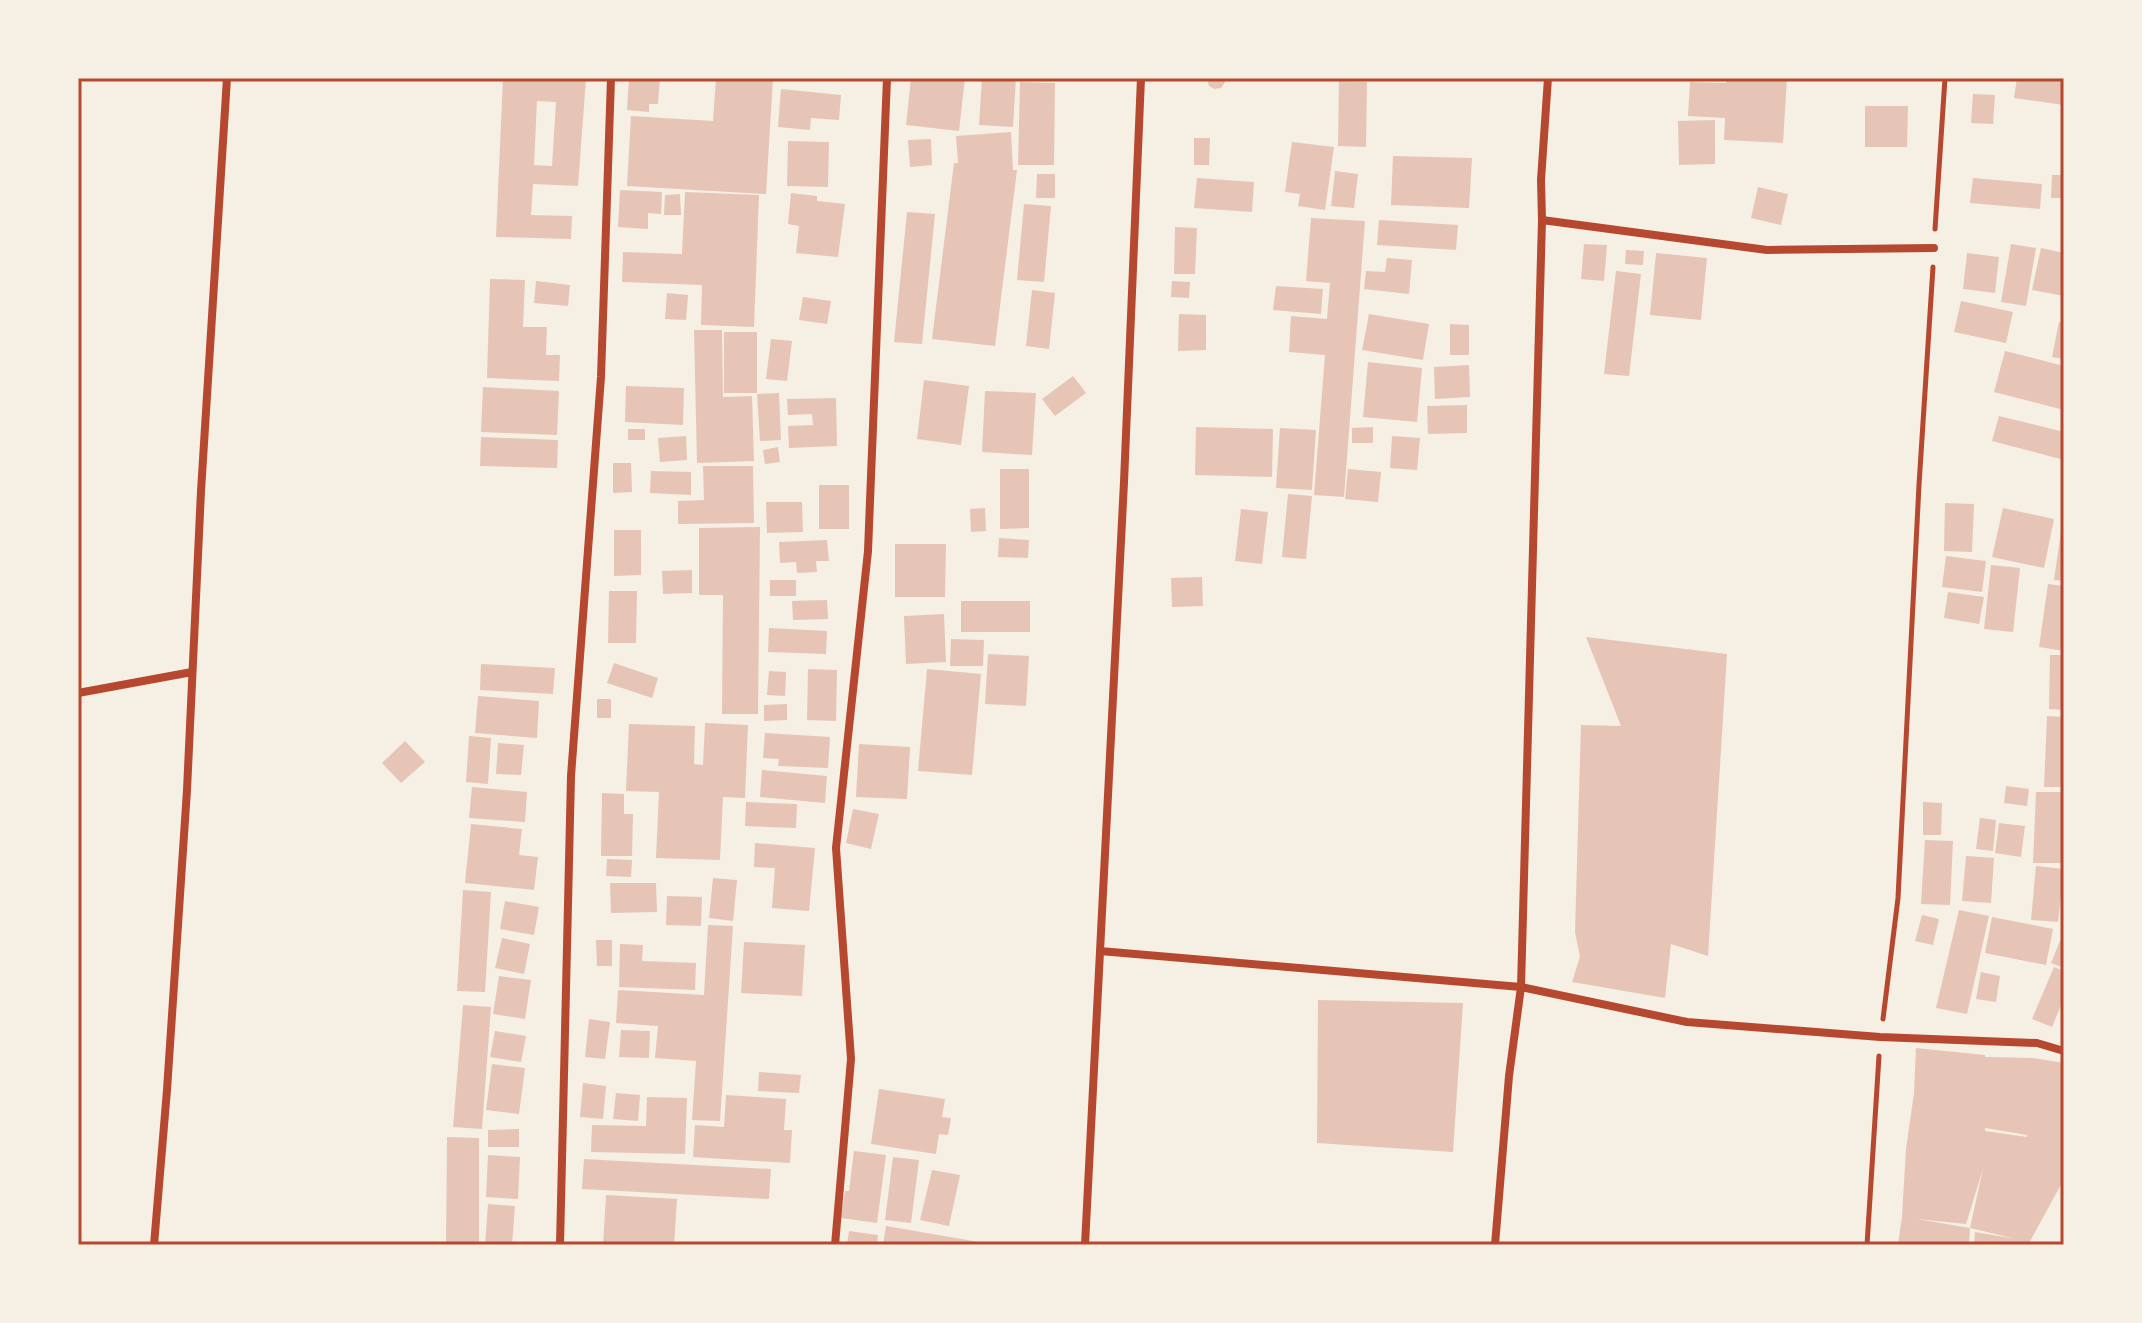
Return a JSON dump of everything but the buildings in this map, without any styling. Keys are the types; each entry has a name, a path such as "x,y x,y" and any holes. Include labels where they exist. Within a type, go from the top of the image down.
{"street":[{"path":"154,1245 187,790 201,491 227,78"},
{"path":"560,1245 571,776 601,377 611,78"},
{"path":"835,1245 851,1059 836,848 868,551 887,78"},
{"path":"1085,1245 1141,78"},
{"path":"1495,1245 1509,1076 1521,987 1541,180 1548,78"},
{"path":"1542,220 1767,250 1934,248"},
{"path":"78,693 192,672"},
{"path":"1100,951 1521,987 1687,1022 1880,1037 2037,1043 2064,1051"}],"path":[{"path":"1867,1245 1880,1037 1898,898 1919,485 1945,78"}]}
